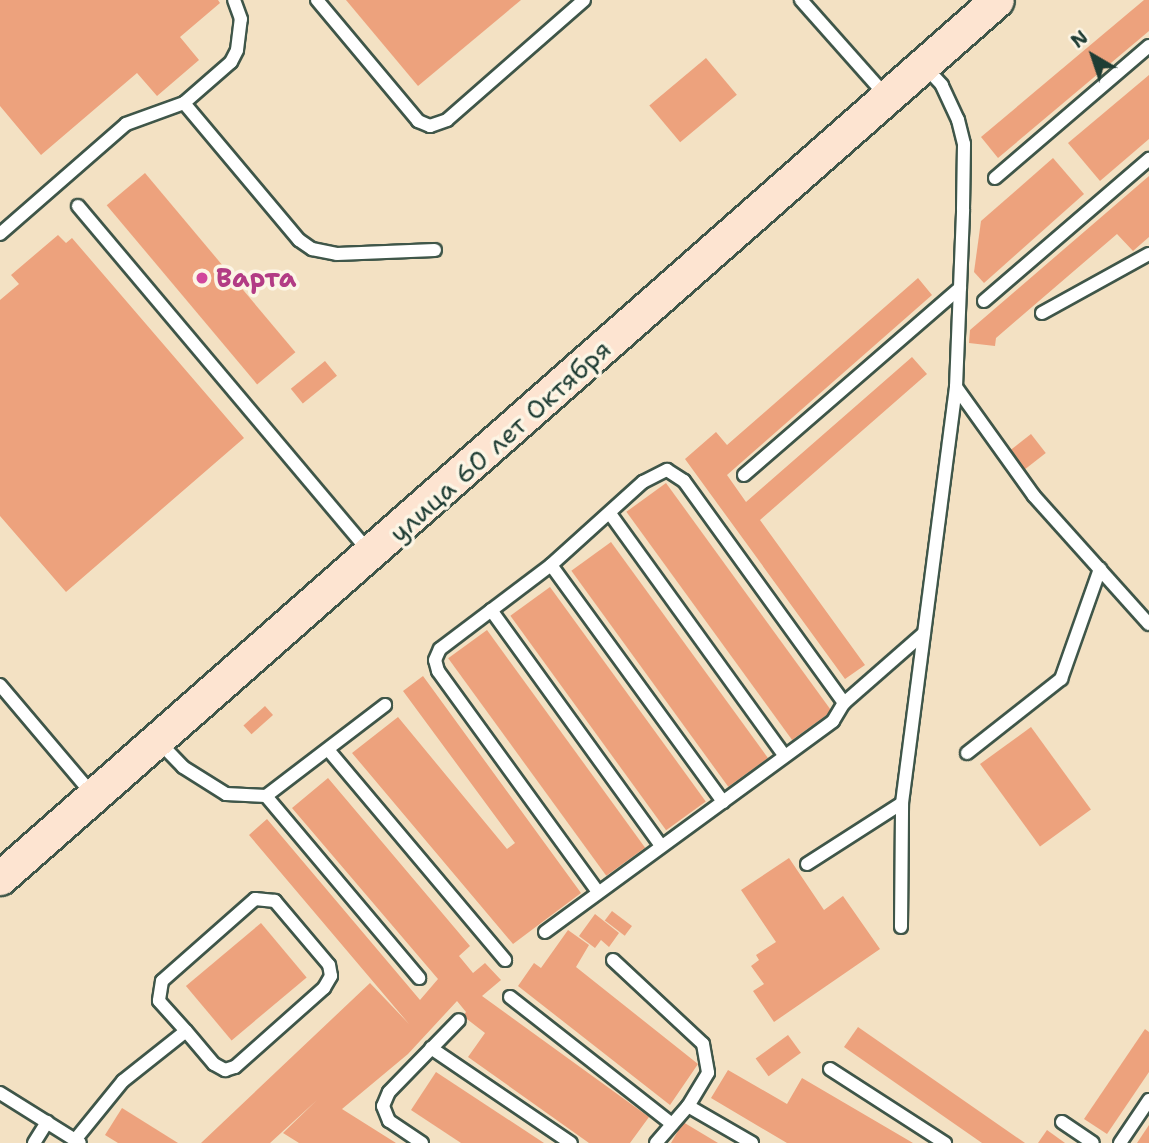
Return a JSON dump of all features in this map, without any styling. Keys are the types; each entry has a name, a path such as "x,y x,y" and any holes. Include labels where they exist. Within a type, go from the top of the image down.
{"main road":[{"name":"улица 60 лет Октября","path":"0,877 372,554 997,0"}],"lane":[{"path":"0,234 126,124 184,103 231,62 237,50 241,19 234,0"},
{"path":"317,0 418,121 430,126 447,120 584,0"},
{"path":"801,0 888,98"},
{"path":"995,178 1149,47"},
{"path":"901,927 902,803 956,387 964,144 950,100 924,65"},
{"path":"184,103 299,240 312,249 337,254 435,250"},
{"path":"984,301 1149,159"},
{"path":"78,206 372,554"},
{"path":"1042,313 1149,254"},
{"path":"744,475 960,288"},
{"path":"956,387 1034,496 1149,624"},
{"path":"598,892 438,671 435,660 440,649 551,565 611,515 656,472 675,473 844,702"},
{"path":"611,515 785,756"},
{"path":"551,565 723,802"},
{"path":"967,752 1061,679 1100,569"},
{"path":"491,610 661,846"},
{"path":"545,932 833,720 844,702 924,633"},
{"path":"0,685 94,797"},
{"path":"158,742 183,767 226,794 266,796 330,752 385,705"},
{"path":"330,752 505,960"},
{"path":"266,796 419,978"},
{"path":"807,864 902,803"},
{"path":"255,899 275,901 329,964 331,976 324,988 235,1067 225,1070 214,1064 186,1031 159,1001 162,981 255,899"},
{"path":"613,960 703,1044 708,1073 688,1105 656,1143"},
{"path":"510,997 672,1124"},
{"path":"422,1143 389,1121 383,1106 389,1092 459,1020"},
{"path":"0,1093 78,1141 123,1081 186,1031"},
{"path":"431,1048 571,1143"},
{"path":"830,1069 945,1143"},
{"path":"1120,1143 1149,1100"},
{"path":"688,1105 752,1143"},
{"path":"34,1143 47,1122"},
{"path":"1062,1122 1093,1143"}],"building":[{"path":"0,0 218,0 220,3 180,37 199,60 157,96 137,73 41,155 0,106"},
{"path":"346,0 521,0 418,86"},
{"path":"1144,0 1149,0 1149,31 998,158 981,137"},
{"path":"706,58 737,95 680,142 649,106"},
{"path":"1149,75 1149,139 1100,181 1068,143"},
{"path":"1053,158 1084,194 984,283 974,272 981,221"},
{"name":"Варта","path":"145,173 295,352 257,384 107,205"},
{"path":"1149,176 1149,237 1133,251 1117,234 996,338 995,346 969,343 970,330"},
{"path":"58,235 66,243 72,238 244,438 66,592 0,516 0,300 19,284 11,275"},
{"path":"918,278 932,295 727,475 746,502 912,357 927,374 760,520 865,665 845,679 685,459 716,432 727,445"},
{"path":"325,361 337,376 303,403 291,389"},
{"path":"1031,434 1046,453 1024,470 1009,451"},
{"path":"666,483 832,711 792,740 626,512"},
{"path":"611,542 768,758 728,787 571,571"},
{"path":"550,587 706,801 666,830 510,616"},
{"path":"487,630 645,848 606,876 448,658"},
{"path":"423,676 581,893 513,944 352,753 398,717 507,849 515,843 403,691"},
{"path":"265,706 273,715 251,734 243,725"},
{"path":"1031,727 1091,810 1040,847 980,764"},
{"path":"328,778 470,946 459,956 473,973 485,963 501,980 482,996 649,1117 630,1143 589,1143 468,1057 485,1033 463,1016 466,1012 457,1001 408,1054 342,1109 396,1143 299,1143 283,1133 317,1100 270,1143 201,1143 370,983 409,1024 249,835 267,819 420,1000 438,979 292,808"},
{"path":"789,858 824,910 843,896 880,949 774,1022 753,991 764,984 751,966 759,960 756,955 776,942 741,890"},
{"path":"612,911 632,926 625,936 605,921"},
{"path":"595,914 619,933 609,947 601,940 595,948 579,936"},
{"path":"261,923 307,977 232,1040 186,986"},
{"path":"568,930 589,945 576,967 698,1064 670,1105 518,986 534,963 541,968"},
{"path":"858,1027 1025,1143 982,1143 844,1047"},
{"path":"1145,1029 1149,1032 1149,1072 1107,1134 1084,1119"},
{"path":"788,1035 801,1053 769,1076 756,1059"},
{"path":"728,1070 787,1104 802,1078 913,1143 787,1143 711,1098"},
{"path":"436,1072 544,1143 461,1143 411,1110"},
{"path":"122,1108 178,1143 118,1143 105,1135"},
{"path":"683,1122 718,1143 671,1143"},
{"path":"1149,1125 1149,1143 1137,1143"},
{"path":"1047,1130 1065,1143 1038,1143"}],"place":[{"name":"Варта","path":"202,278"}]}
